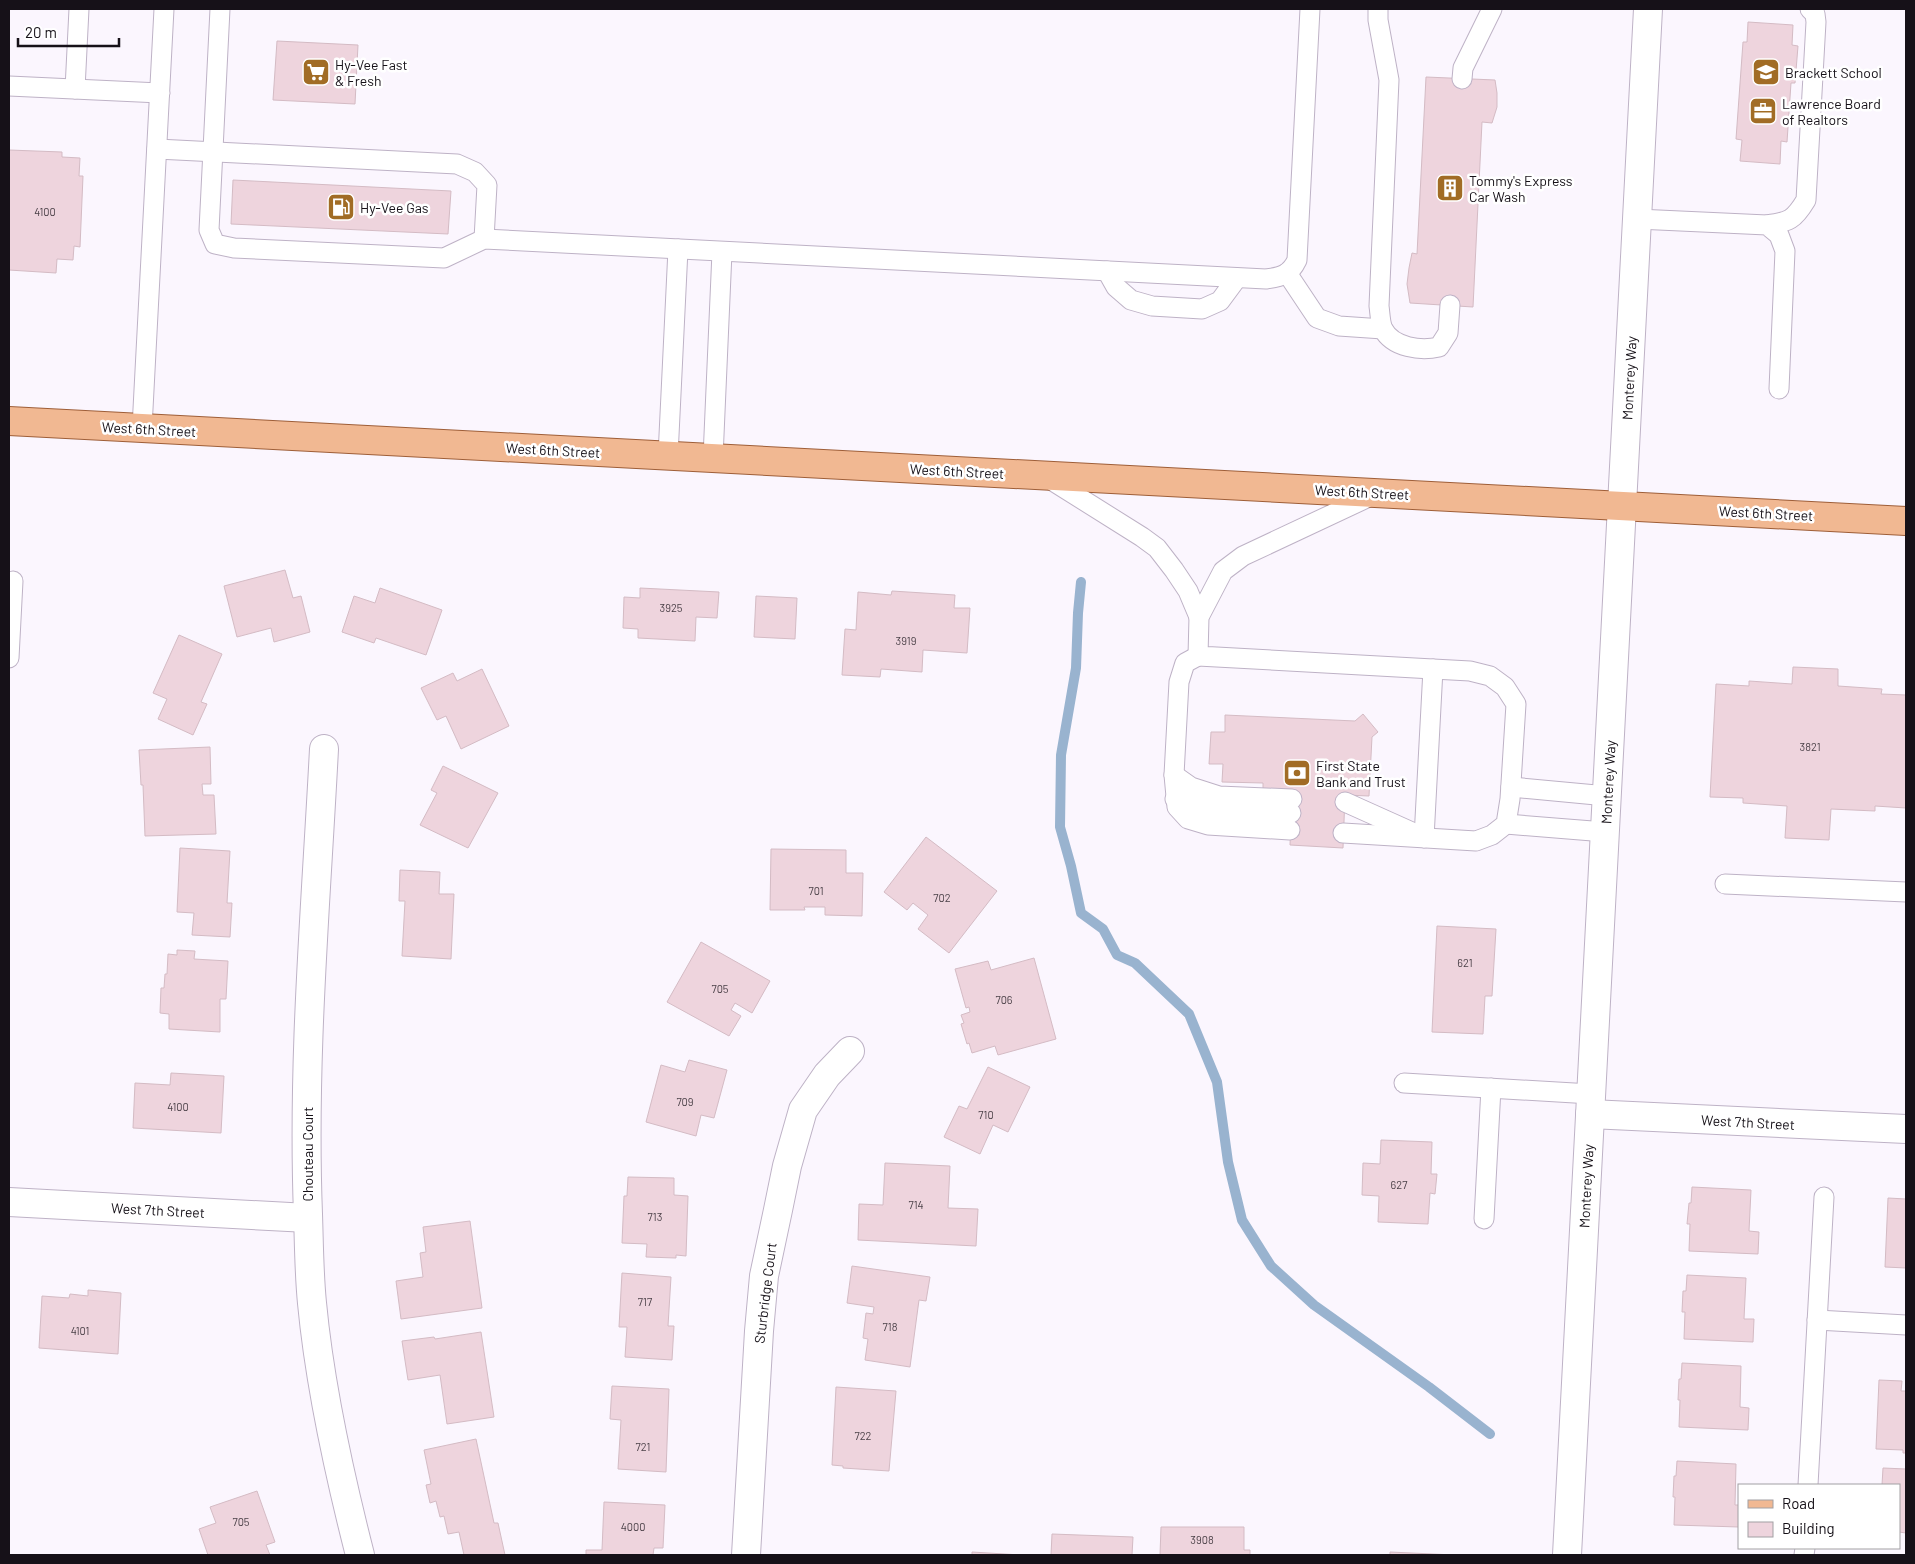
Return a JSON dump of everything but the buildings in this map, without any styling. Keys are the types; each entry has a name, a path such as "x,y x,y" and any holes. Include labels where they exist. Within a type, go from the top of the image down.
{"main road":[{"name":"West 6th Street","path":"9,422 1906,521"}],"street":[{"name":"Monterey Way","path":"1566,1555 1648,9"},
{"name":"Chouteau Court","path":"324,749 308,1047 306,1136 308,1218 312,1303 317,1347 333,1435 360,1555"},
{"name":"Sturbridge Court","path":"746,1555 758,1331 764,1276 787,1166 803,1110 827,1074 850,1051"},
{"name":"West 7th Street","path":"1591,1104 1906,1129"},
{"name":"West 7th Street","path":"9,1202 308,1218"}],"lane":[{"path":"75,89 79,9"},
{"path":"142,428 164,9"},
{"path":"220,9 209,230 216,244 234,248 444,258 484,239 1266,280 1282,277 1293,270 1297,260 1310,9"},
{"path":"1378,9 1378,20 1390,80 1379,306 1382,329 1396,343 1428,350 1440,347 1448,333 1450,306"},
{"path":"1462,79 1463,68 1492,9"},
{"path":"1637,219 1767,225 1784,222 1797,215 1806,200 1816,22 1815,14 1810,9"},
{"path":"9,86 160,93"},
{"path":"157,149 457,164 475,172 486,185 484,239"},
{"path":"1767,225 1779,235 1785,251 1778,389"},
{"path":"668,456 678,249"},
{"path":"713,458 722,252"},
{"path":"1108,271 1116,287 1131,300 1152,306 1202,309 1220,301 1237,278"},
{"path":"1287,273 1317,318 1339,326 1382,329"},
{"path":"1046,476 1142,536 1157,548 1188,591 1200,617"},
{"path":"1198,656 1200,617 1223,570 1243,556 1377,493"},
{"path":"9,658 13,581"},
{"path":"1174,775 1190,787 1291,814 1208,825 1188,819 1177,807 1174,775 1178,682 1185,663 1198,656 1470,670 1490,676 1505,687 1516,704 1511,787 1506,824"},
{"path":"1424,838 1433,669"},
{"path":"1511,787 1607,796"},
{"path":"1424,838 1344,817 1424,838 1476,840 1492,835 1506,824 1605,832"},
{"path":"1725,884 1906,892"},
{"path":"1404,1084 1491,1088 1591,1104"},
{"path":"1484,1219 1491,1088"},
{"path":"1808,1484 1824,1196"},
{"path":"1818,1320 1906,1325"}],"waterway":[{"path":"1081,582 1076,668 1061,755 1060,827 1081,913 1103,929 1117,955 1135,963 1189,1014 1217,1082 1228,1162 1242,1220 1271,1266 1314,1305 1429,1387 1490,1434"}],"place":[{"name":"Hy-Vee Fast & Fresh","path":"316,72"},
{"name":"Brackett School","path":"1766,72"},
{"name":"Lawrence Board of Realtors","path":"1763,111"},
{"name":"Tommy's Express Car Wash","path":"1450,188"},
{"name":"Hy-Vee Gas","path":"341,207"},
{"name":"First State Bank and Trust","path":"1297,773"}]}
